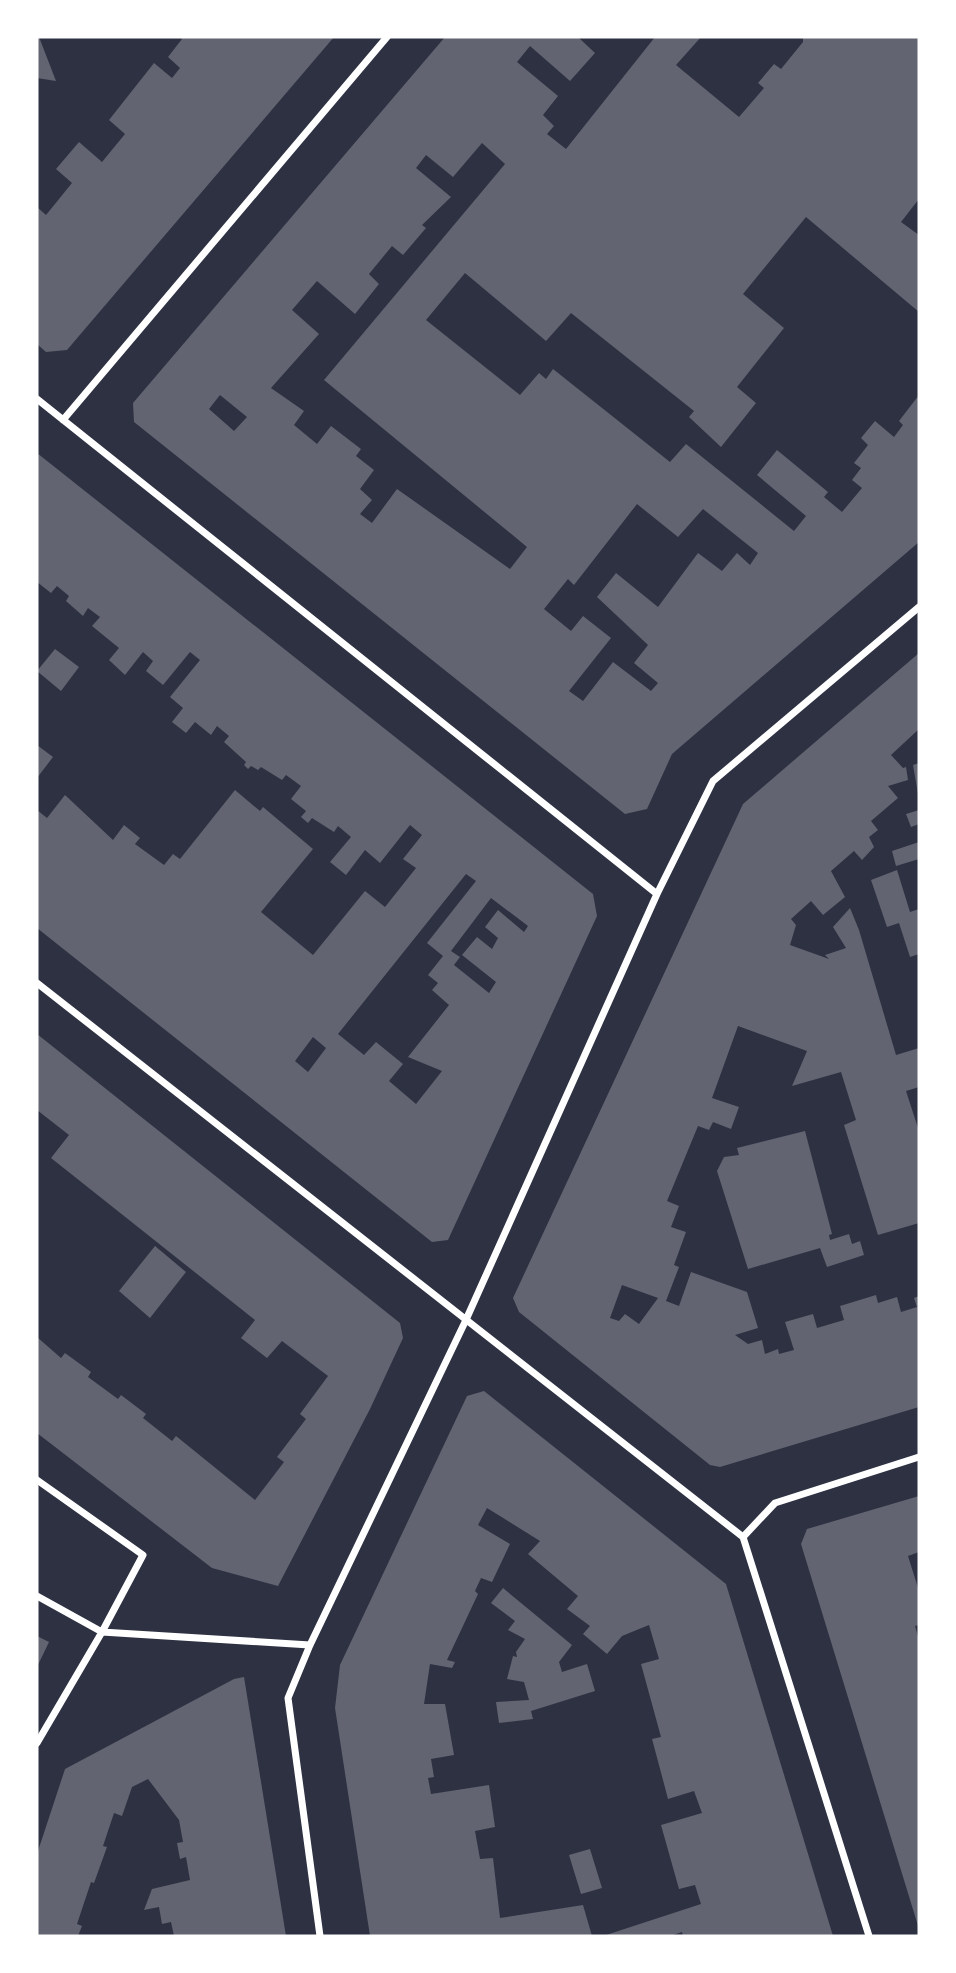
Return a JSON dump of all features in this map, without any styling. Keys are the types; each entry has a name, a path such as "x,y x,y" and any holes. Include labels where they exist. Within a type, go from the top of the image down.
{"street":[{"path":"63,420 387,37"},
{"path":"37,398 657,894"},
{"path":"320,1936 288,1698 310,1645 465,1322 657,894 713,781 919,607"},
{"path":"37,983 465,1322 743,1537 869,1936"},
{"path":"743,1537 775,1503 919,1457"},
{"path":"37,1479 143,1555 102,1632 37,1743"},
{"path":"37,1596 102,1632 310,1645"}],"building":[{"path":"39,37 56,81 37,78"},
{"path":"179,37 334,37 67,350 46,352 37,344 37,207 46,215 72,183 56,169 79,142 102,162 125,134 109,120 154,63 172,78 180,68 168,57 182,39"},
{"path":"445,37 578,37 595,53 570,81 530,46 517,62 558,96 543,115 554,126 547,134 566,149 655,37 701,37 676,65 739,117 764,88 758,83 774,64 781,69 803,42 803,37 919,37 919,199 901,222 919,235 919,312 806,217 743,294 784,328 737,387 756,403 721,447 689,417 694,411 571,313 546,341 465,273 426,320 520,395 539,373 546,379 553,369 670,462 686,444 794,531 806,516 757,475 777,450 828,492 824,497 842,512 862,488 852,480 861,468 854,463 868,445 861,438 875,421 894,437 903,425 899,421 919,395 919,542 672,754 647,809 625,814 134,422 133,403","holes":["482,143 505,164 324,380 527,547 510,569 397,489 372,523 360,514 372,500 360,489 374,470 356,456 361,449 331,426 317,444 294,425 304,411 271,388 319,334 292,310 317,281 355,314 379,284 369,274 392,246 403,255 426,228 422,225 451,197 416,168 426,155 453,177","220,395 247,417 234,431 209,409","637,504 678,537 703,509 758,553 750,565 737,553 722,571 698,553 658,607 616,573 597,597 648,645 634,663 658,683 651,691 613,662 583,701 569,691 611,638 583,616 571,631 544,609 568,579 574,585"]},
{"path":"37,453 593,894 597,916 448,1240 432,1242 37,928 37,810 47,818 65,795 113,840 124,825 140,838 135,844 164,865 173,854 180,859 235,790 260,811 263,807 313,849 261,912 313,955 365,891 385,907 416,868 403,859 422,835 410,825 380,863 365,850 346,875 330,862 351,837 338,826 334,832 312,818 308,823 301,817 306,811 291,799 301,786 286,775 282,780 261,767 258,770 251,766 248,769 244,765 246,762 224,742 229,736 217,726 211,735 195,722 186,733 172,722 183,708 170,697 200,660 190,652 163,685 146,671 153,661 143,652 125,675 109,660 119,648 92,626 100,617 88,608 83,616 66,601 69,596 57,586 51,593 37,582","holes":["466,874 476,881 427,943 443,956 428,975 438,983 432,990 449,1005 408,1057 442,1071 416,1104 389,1081 403,1064 376,1042 364,1055 338,1034","491,898 528,926 524,932 498,910 485,927 498,938 492,949 477,937 462,955 496,982 489,993 454,965 460,957 451,951","313,1037 326,1048 308,1072 295,1061"]},
{"path":"55,649 79,667 61,691 37,671"},
{"path":"919,653 919,729 891,755 903,768 906,767 908,780 888,786 898,798 871,821 878,830 869,837 874,847 862,860 854,851 831,871 845,897 823,915 811,901 791,919 796,925 790,945 829,959 825,955 846,948 833,927 850,908 896,1055 919,1048 919,1087 906,1091 919,1131 919,1223 878,1235 844,1125 856,1120 841,1072 792,1086 807,1051 738,1026 712,1098 739,1107 731,1129 713,1122 709,1130 698,1126 667,1201 679,1206 671,1227 686,1232 674,1265 679,1267 666,1301 679,1306 691,1272 747,1292 758,1328 735,1335 748,1344 762,1340 765,1354 778,1349 779,1354 794,1350 785,1322 813,1314 817,1328 844,1320 840,1306 876,1295 878,1303 897,1297 901,1312 917,1307 914,1298 919,1296 919,1407 720,1467 710,1465 519,1312 513,1298 743,804","holes":["622,1285 658,1298 639,1324 625,1314 619,1321 610,1318"]},
{"path":"37,745 53,757 37,778"},
{"path":"919,763 919,794 918,794 913,765"},
{"path":"919,810 919,824 911,827 906,814"},
{"path":"919,842 919,859 896,866 892,851"},
{"path":"897,870 910,912 919,909 919,954 910,957 899,923 887,927 871,880"},
{"path":"37,1034 400,1323 403,1338 370,1409 278,1586 212,1568 37,1433 37,1337 61,1358 65,1353 91,1372 88,1377 118,1399 121,1395 146,1414 143,1418 172,1441 176,1436 255,1500 284,1462 277,1457 306,1419 300,1414 328,1376 282,1341 267,1358 241,1338 255,1320 51,1158 69,1135 37,1110"},
{"path":"805,1131 832,1234 829,1235 830,1240 849,1234 852,1244 860,1241 864,1255 827,1267 820,1248 748,1269 717,1171 724,1157 739,1155 737,1148"},
{"path":"155,1246 186,1272 150,1318 119,1291"},
{"path":"484,1391 726,1584 833,1936 683,1936 682,1932 670,1936 603,1936 701,1904 695,1885 679,1889 661,1825 702,1813 694,1791 668,1799 652,1739 661,1737 641,1664 659,1659 649,1625 622,1636 607,1654 583,1634 590,1626 567,1609 578,1596 528,1554 540,1541 487,1508 478,1525 510,1544 492,1582 481,1578 475,1591 478,1594 447,1660 455,1662 452,1668 430,1664 424,1704 445,1704 454,1755 431,1759 434,1777 428,1778 431,1794 489,1785 495,1827 475,1831 480,1859 493,1858 500,1918 583,1905 592,1936 370,1936 335,1708 340,1665 467,1396"},
{"path":"919,1496 919,1552 908,1556 919,1591 919,1625 915,1626 919,1640 919,1929 801,1544 807,1529"},
{"path":"503,1588 572,1645 559,1662 562,1672 587,1664 595,1691 531,1711 533,1719 499,1723 496,1702 529,1700 524,1682 507,1679 513,1656 517,1657 516,1652 525,1639 508,1630 515,1621 491,1603"},
{"path":"37,1636 49,1642 37,1667"},
{"path":"244,1677 286,1936 174,1936 171,1922 162,1924 159,1907 144,1910 152,1889 190,1880 186,1857 180,1859 177,1843 183,1842 179,1820 148,1779 132,1787 122,1816 114,1813 103,1846 107,1847 94,1883 91,1882 77,1924 82,1926 78,1936 37,1936 37,1854 65,1769 234,1679"},
{"path":"590,1849 602,1888 581,1894 569,1855"}]}
